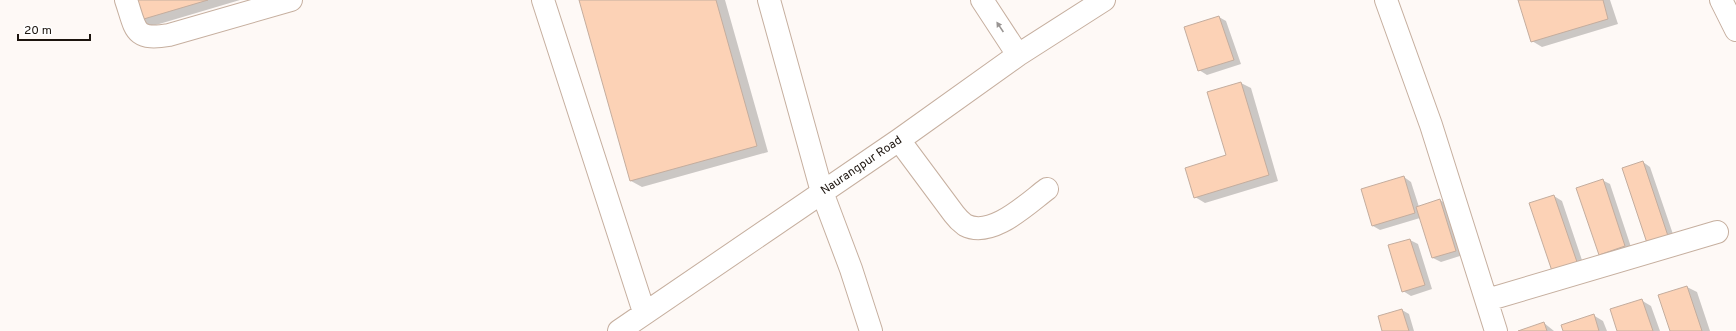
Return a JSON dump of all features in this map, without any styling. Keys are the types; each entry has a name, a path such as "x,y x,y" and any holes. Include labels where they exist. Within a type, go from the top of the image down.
{"street":[{"path":"126,0 136,30 141,35 154,38 291,0"},
{"path":"542,0 644,312"},
{"path":"769,0 822,192 851,269 871,331"},
{"path":"982,0 1018,55"},
{"path":"1386,0 1431,125 1496,331"},
{"path":"1721,0 1736,30"},
{"name":"Naurangpur Road","path":"619,331 644,312 822,192 1018,55 1099,1"},
{"path":"898,140 954,214 965,225 984,227 996,224 1010,217 1047,188"},
{"path":"1487,300 1717,232"}],"building":[{"path":"131,0 208,0 137,21"},
{"path":"579,0 716,0 757,146 630,181"},
{"path":"1518,0 1603,0 1608,19 1531,42"},
{"path":"1219,16 1234,60 1198,71 1184,27"},
{"path":"1241,82 1269,175 1194,198 1185,168 1226,155 1207,92"},
{"path":"1643,161 1668,236 1647,243 1622,168"},
{"path":"1404,176 1415,213 1372,226 1361,189"},
{"path":"1603,179 1625,246 1599,255 1576,188"},
{"path":"1554,195 1577,262 1552,271 1529,203"},
{"path":"1440,199 1456,251 1432,258 1416,207"},
{"path":"1410,239 1425,285 1402,292 1388,245"},
{"path":"1687,286 1702,331 1670,331 1658,295"},
{"path":"1642,299 1653,331 1617,331 1610,309"},
{"path":"1402,309 1409,331 1382,331 1378,316"},
{"path":"1594,314 1599,331 1563,331 1561,325"},
{"path":"1544,322 1547,331 1518,331"}]}
